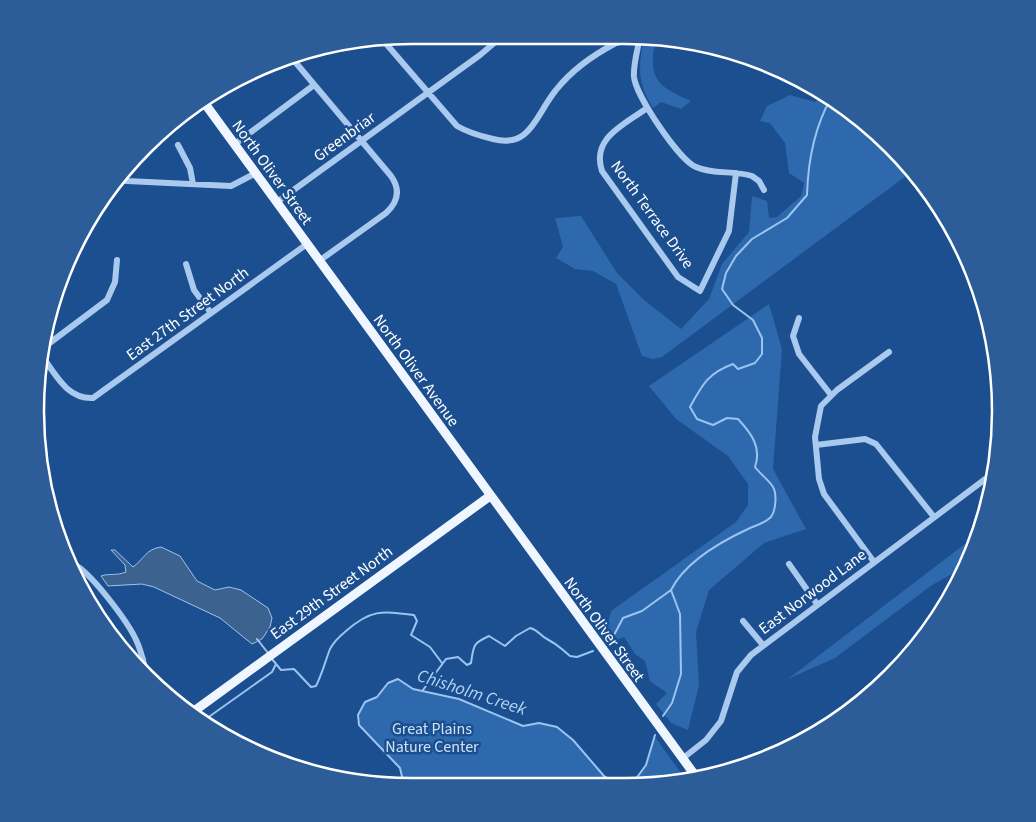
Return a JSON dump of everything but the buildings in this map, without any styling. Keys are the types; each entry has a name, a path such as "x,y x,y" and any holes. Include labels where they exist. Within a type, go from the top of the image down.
{"main road":[{"name":"North Oliver Street","path":"207,106 319,261"},
{"name":"North Oliver Avenue","path":"319,261 490,496"},
{"name":"North Oliver Street","path":"490,496 692,772"},
{"name":"East 29th Street North","path":"197,709 490,496"}],"street":[{"name":"Greenbriar","path":"277,202 493,44"},
{"path":"387,45 457,126 469,133 509,142 525,134 556,89 572,74 606,48 616,44"},
{"path":"638,45 634,76 636,87 647,108 689,163 706,170 752,176 759,181 764,190"},
{"path":"295,62 395,181 397,198 394,206 319,261"},
{"path":"235,144 314,85"},
{"name":"North Terrace Drive","path":"647,108 608,136 599,151 599,161 602,171 678,277 700,291 729,231 736,173"},
{"path":"178,145 188,162 193,184"},
{"path":"126,179 231,186 256,173"},
{"name":"East 27th Street North","path":"47,363 69,392 81,398 93,398 307,244"},
{"path":"50,343 108,300 115,282 117,260"},
{"path":"186,264 194,290 210,314"},
{"path":"799,318 794,336 800,354 831,395"},
{"path":"874,562 824,494 819,479 816,445 821,406 831,395 889,352"},
{"path":"816,445 865,439 876,444 934,517"},
{"name":"East Norwood Lane","path":"682,759 706,740 721,721 736,672 763,645 986,479"},
{"path":"789,564 817,604"},
{"path":"79,567 86,571 131,630 144,663"},
{"path":"743,621 763,645"}],"green space":[{"path":"643,45 655,45 653,62 657,78 669,90 691,101 681,109 661,102 653,108 641,81"},
{"path":"790,95 815,102 819,99 849,120 885,151 906,176 662,357 653,359 642,356 616,284 593,271 575,269 556,258 563,247 555,218 581,216 617,273 644,300 681,329 709,299 722,264 749,232 752,196 767,201 769,218 777,217 801,196 804,183 789,173 785,143 770,123 760,121 767,106"},
{"path":"769,304 782,349 773,469 806,529 764,543 709,590 696,632 699,685 688,730 671,723 656,704 667,693 650,681 645,661 635,654 624,637 615,640 607,627 611,611 736,522 748,505 748,484 728,456 676,419 649,386"},
{"path":"968,542 954,573 932,585 835,658 788,679"},
{"name":"Great Plains Nature Center","path":"398,679 413,689 459,699 523,726 539,723 557,727 573,740 608,778 402,778 400,768 359,725 358,715 365,702 377,697 388,683"},
{"name":"Great Plains Nature Center","path":"655,737 681,774 637,778 646,765"}],"shaded area":[{"path":"161,547 180,556 197,581 215,590 229,587 241,590 268,608 272,618 270,627 262,639 252,644 220,618 154,587 142,584 108,586 101,576 126,572 125,565 111,550 115,550 133,567 148,552"}],"waterway":[{"path":"663,716 672,703 681,674 680,614 671,590 685,570 694,562 726,540 766,521 773,514 775,506 773,487 755,467 757,460 756,447 751,435 743,424 738,419 727,418 713,425 697,419 690,407 702,386 717,371 733,364 738,369 755,363 762,354 762,338 753,320 733,305 722,289 726,273 736,256 752,239 787,218 807,195 813,145 827,105"},
{"path":"608,640 614,635 623,618 642,611 671,590"},
{"path":"272,659 281,670 294,669 311,687 316,686 330,649 344,633 370,615 393,613 414,615 417,621 411,635 430,647 442,663"},
{"path":"423,690 446,659 458,657 467,665 471,663 475,646 479,641 489,636 505,646 516,636 530,628 557,645 570,656 577,657 593,651"},
{"path":"257,639 268,653"},
{"path":"209,717 272,672 276,664"},
{"name":"Chisholm Creek","path":"402,778 400,768 359,725 358,715 365,702 377,697 388,683 398,679 413,689 459,699 523,726 539,723 557,727 573,740 608,778"},
{"name":"Chisholm Creek","path":"637,778 646,765 655,735"}]}
